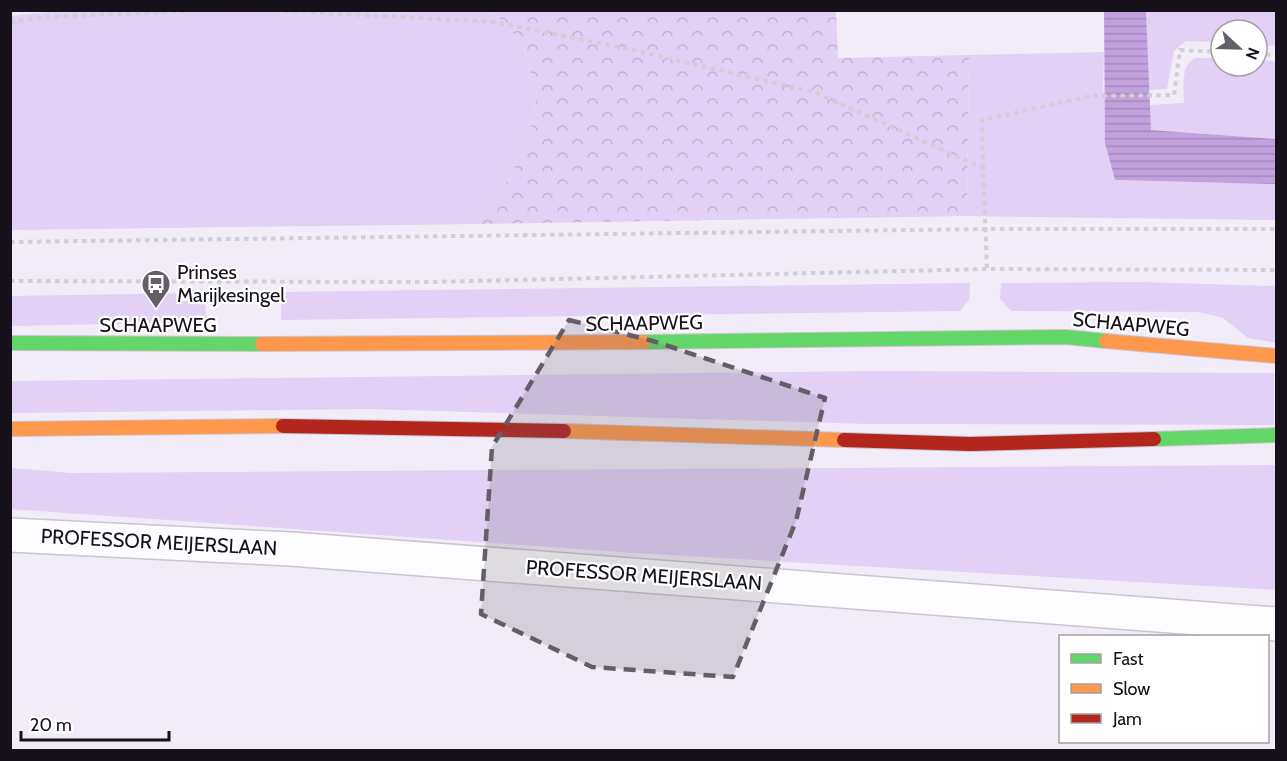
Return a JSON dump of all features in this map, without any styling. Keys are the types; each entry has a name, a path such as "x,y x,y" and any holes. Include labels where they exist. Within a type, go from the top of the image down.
{"street":[{"name":"SCHAAPWEG","path":"10,343 468,344 1066,337 1276,356"},
{"path":"10,429 317,426 540,430 970,444 1276,435"},
{"name":"PROFESSOR MEIJERSLAAN","path":"10,535 291,549 1276,624"}],"path":[{"path":"10,22 47,17 213,10"},
{"path":"266,10 495,22 633,50 814,92 983,168"},
{"path":"987,269 982,120 1091,96 1174,95 1180,50 1209,51"},
{"path":"10,242 985,230 1276,229"},
{"path":"10,281 429,282 987,269 1276,270"}],"highlighted area":[{"path":"569,320 653,341 825,398 796,521 733,677 592,667 481,614 492,447"}],"green space":[{"path":"68,10 461,10 494,13 523,44 537,97 531,130 511,176 476,224 11,230 10,16"},
{"path":"461,11 836,11 838,58 969,55 967,216 476,224 511,176 531,130 537,97 523,44 494,13"},
{"path":"1146,11 1276,11 1276,46 1269,46 1269,18 1209,18 1209,42 1186,41 1174,51 1167,89 1149,90"},
{"path":"1104,52 1103,88 1115,180 1276,184 1276,220 967,216 969,55"},
{"path":"1195,58 1209,58 1209,78 1269,78 1269,61 1276,61 1276,139 1151,130 1150,105 1184,103 1185,72"},
{"path":"1139,282 1276,286 1276,343 1248,338 1223,318 1199,312 1011,311 1000,299 1001,283"},
{"path":"970,283 969,300 960,311 281,320 281,292"},
{"path":"205,293 206,322 11,326 11,296"},
{"path":"880,371 1274,373 1274,425 867,424 369,409 11,413 10,381"},
{"path":"1276,465 1276,590 634,553 10,509 11,468 71,473"}],"shaded area":[{"path":"1104,11 1146,11 1151,130 1276,139 1276,184 1115,180 1105,143"}],"traffic: fast":[{"path":"643,342 1066,337 1106,341"},
{"path":"10,343 262,344"},
{"path":"1154,439 1276,435"}],"traffic: slow":[{"path":"1106,341 1276,356"},
{"path":"262,344 643,342"},
{"path":"10,429 283,426"},
{"path":"564,431 844,440"}],"traffic: jam":[{"path":"283,426 564,431"},
{"path":"844,440 970,444 1154,439"}],"place":[{"name":"Prinses Marijkesingel","path":"156,310"}]}
